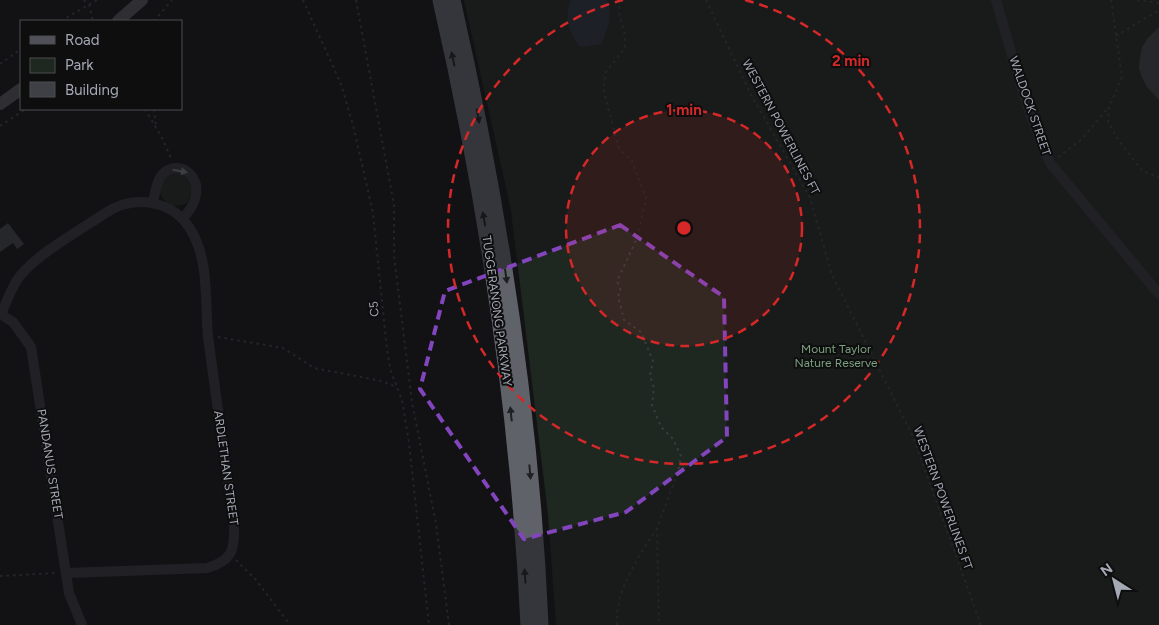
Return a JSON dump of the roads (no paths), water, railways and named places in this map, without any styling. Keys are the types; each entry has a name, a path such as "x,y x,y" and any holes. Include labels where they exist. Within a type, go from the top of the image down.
{"highway":[{"name":"TUGGERANONG PARKWAY","path":"440,0 473,156 507,375 518,479 528,625"},
{"name":"TUGGERANONG PARKWAY","path":"453,0 485,155 506,272 528,452 541,625"}],"main road":[{"path":"119,20 142,0"},
{"path":"0,104 20,90"}],"street":[{"name":"WALDOCK STREET","path":"996,0 1042,146 1050,163 1159,294"},
{"path":"0,314 17,280 28,266 114,207 143,201 153,202 159,179 167,172 176,169 190,173 196,185 196,199 191,209 183,218"},
{"name":"ARDLETHAN STREET","path":"67,572 207,568 225,561 231,555 234,544 234,527 208,335 203,264 198,244 183,218 153,202"},
{"name":"PANDANUS STREET","path":"0,314 13,322 31,347 69,593 82,625"}],"park label":[{"name":"Mount Taylor Nature Reserve","path":"836,356"}]}
